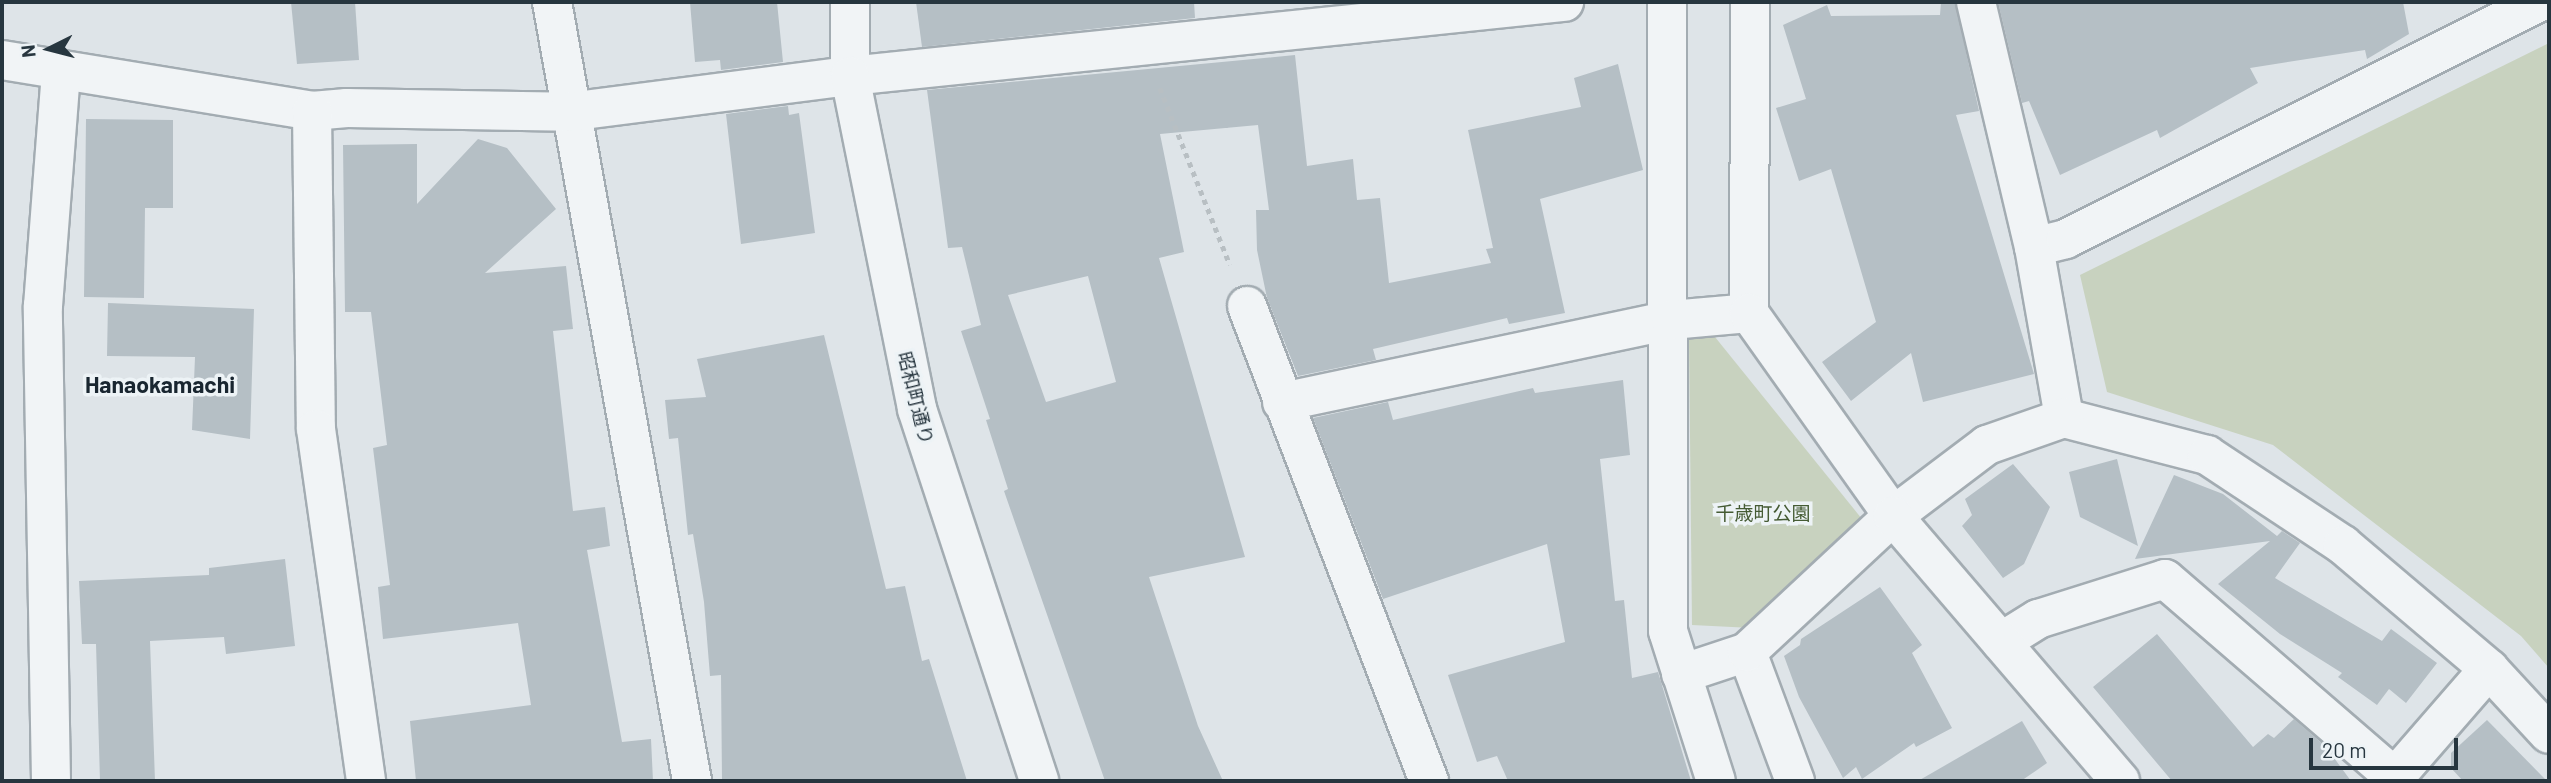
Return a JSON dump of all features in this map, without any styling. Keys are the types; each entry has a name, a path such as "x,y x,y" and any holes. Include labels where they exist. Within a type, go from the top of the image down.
{"street":[{"path":"552,2 568,112 691,781"},
{"name":"昭和町通り","path":"850,2 850,76 916,409 1039,781"},
{"path":"2,60 61,72 312,111 347,108 568,112 850,76 1144,48 1564,2"},
{"path":"1667,2 1671,320 1668,631 1716,781"},
{"path":"1751,2 1749,313 1893,516 2120,781"},
{"path":"1976,2 2034,247 2064,418"},
{"path":"2034,247 2066,239 2539,2"},
{"path":"51,781 43,306 61,72"},
{"path":"312,111 316,429 366,781"},
{"path":"1247,306 1429,781"},
{"path":"1282,402 1671,320 1749,313"},
{"path":"1682,674 1747,652 1893,516 1987,446 2064,418 2207,455 2343,545 2489,669 2549,734"},
{"path":"2001,642 2038,619 2165,579 2397,779 2489,669"},
{"path":"1747,652 1795,781"}],"path":[{"path":"1144,48 1247,306"}],"green space":[{"path":"2549,43 2549,668 2521,636 2273,445 2107,392 2080,275"},
{"name":"千歳町公園","path":"1715,337 1862,519 1752,628 1692,625 1689,339"}],"building":[{"path":"291,2 355,2 359,60 297,64"},
{"path":"690,2 777,2 783,62 721,70 720,60 695,62"},
{"path":"916,2 1194,2 1195,18 922,47"},
{"path":"1941,2 1955,2 1979,111 1956,115 2034,374 1923,402 1911,353 1851,401 1822,362 1876,322 1831,169 1799,181 1776,108 1806,99 1783,25 1827,5 1831,16 1940,15"},
{"path":"1998,2 2403,2 2409,34 2367,59 2365,50 2250,68 2258,83 2160,138 2157,130 2060,175 2029,101 2022,103"},
{"path":"1295,55 1307,166 1353,159 1357,200 1380,198 1389,283 1491,263 1486,249 1493,248 1468,130 1581,107 1574,78 1618,64 1643,170 1540,199 1565,313 1509,324 1507,318 1373,349 1376,360 1298,376 1267,298 1257,250 1256,210 1269,210 1258,125 1160,134 1184,252 1159,258 1245,557 1149,577 1198,726 1223,781 1105,781 1004,491 1008,489 986,420 990,419 961,331 981,325 962,247 948,248 927,90","holes":["1088,276 1116,382 1046,402 1008,295"]},
{"path":"788,106 789,115 799,113 815,233 741,244 726,114"},
{"path":"86,119 173,120 173,208 145,208 144,298 84,297"},
{"path":"478,139 507,148 556,209 485,273 566,266 573,329 553,331 573,511 605,507 610,546 587,550 622,742 651,739 653,781 416,781 410,721 531,705 518,623 383,639 378,587 390,585 373,448 387,445 371,312 345,312 343,145 417,144 417,204"},
{"path":"108,303 254,309 250,439 192,430 195,357 107,356"},
{"path":"824,335 886,589 905,586 922,661 929,659 967,781 722,781 721,675 710,676 704,602 693,534 688,535 678,438 669,439 665,400 706,397 697,359"},
{"path":"1623,380 1630,455 1600,459 1615,601 1624,600 1632,678 1658,672 1691,781 1508,781 1497,756 1477,762 1448,675 1565,642 1547,544 1383,599 1313,418 1388,402 1393,420 1533,388 1535,393"},
{"path":"2117,459 2138,546 2080,517 2069,472"},
{"path":"2013,464 2050,507 2024,564 2003,578 1962,526 1972,515 1965,499"},
{"path":"2174,475 2223,494 2277,536 2282,531 2300,543 2275,578 2382,641 2391,629 2437,663 2406,703 2389,689 2377,705 2338,677 2342,673 2280,634 2218,584 2270,541 2135,559"},
{"path":"285,559 295,646 226,654 224,637 150,641 155,781 100,781 96,644 82,644 79,581 209,575 209,568"},
{"path":"1880,587 1922,645 1912,653 1952,728 1916,747 1914,743 1862,779 1856,767 1843,778 1799,697 1784,656 1800,645 1801,639"},
{"path":"2157,634 2253,747 2268,734 2274,738 2294,719 2326,747 2351,781 2172,781 2093,687"},
{"path":"2487,720 2547,781 2463,781 2451,768 2451,753"},
{"path":"2022,721 2047,763 2021,781 1918,781"}],"district":[{"name":"Hanaokamachi","path":"160,384"}]}
